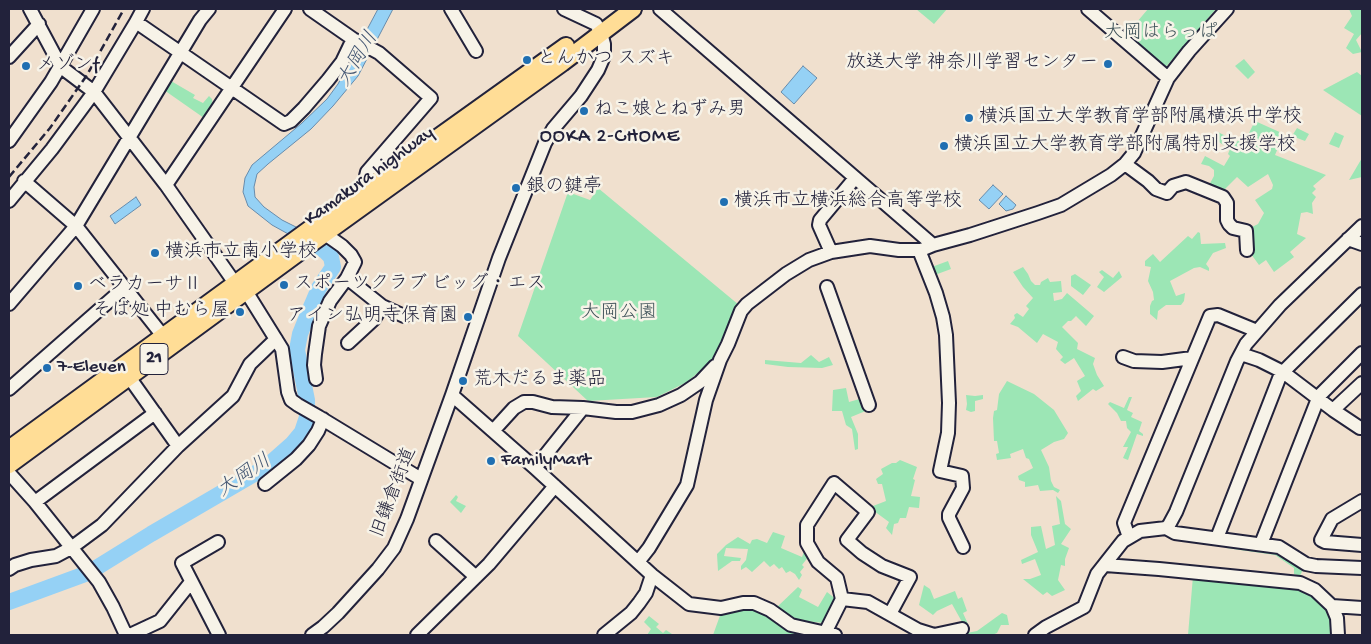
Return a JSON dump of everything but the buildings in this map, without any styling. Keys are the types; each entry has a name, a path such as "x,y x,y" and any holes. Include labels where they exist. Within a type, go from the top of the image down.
{"main road":[{"name":"Kamakura highway","path":"319,230 406,176 598,29 616,9"},
{"name":"Kamakura highway","path":"9,465 129,377 241,287 319,230 372,185 598,29 633,9"},
{"name":"Kamakura highway","path":"9,449 163,336 241,287"}],"street":[{"path":"30,9 61,67 94,92 241,287 276,339 282,349 288,392 291,400 421,479"},
{"path":"9,141 42,97 61,67 92,9"},
{"path":"9,201 52,149 94,92 143,9"},
{"path":"9,304 76,226 208,9"},
{"path":"166,186 285,9"},
{"path":"310,9 353,39 379,53 431,98 368,172 366,176 372,185"},
{"path":"450,9 476,51"},
{"path":"564,9 598,29"},
{"path":"660,9 933,245"},
{"path":"1088,9 1168,78"},
{"path":"638,562 649,548 686,486 706,400 720,360 741,311 746,304 786,274 809,260 831,252 870,246 899,250 919,250 970,236 1061,205 1111,175 1125,164 1134,152 1168,78 1189,51 1227,9"},
{"path":"136,22 284,124 291,121 328,80 342,62 353,39"},
{"path":"9,57 39,24"},
{"name":"旧鎌倉街道","path":"312,635 338,612 390,555 407,519 496,269 545,143 553,129 581,96 598,70 604,56 604,44 598,29"},
{"path":"1125,164 1156,189 1167,193 1173,186 1186,182 1223,197 1227,202 1227,220 1229,224 1233,228 1246,231 1247,250"},
{"path":"831,252 819,225 820,220 856,178"},
{"path":"24,181 76,226 163,336"},
{"path":"1166,528 1173,520 1246,344 1280,305 1362,226"},
{"path":"316,379 314,364 319,326 330,301 347,278 355,262 342,246 319,230"},
{"path":"1348,238 1362,244"},
{"path":"919,250 936,293 946,335 949,412 948,433 940,471 962,476 963,488 949,514 949,518 963,547"},
{"path":"347,278 382,306 404,316"},
{"path":"827,287 869,405"},
{"path":"9,389 124,288"},
{"path":"1217,538 1280,376 1362,294"},
{"path":"348,343 374,319 382,306"},
{"path":"1129,536 1124,523 1210,316 1218,315 1257,331"},
{"path":"9,569 31,560 56,556 71,548 102,525 178,446 233,396 250,364 276,339"},
{"path":"1261,544 1318,398 1362,353"},
{"path":"1241,354 1259,360 1283,372 1334,410 1362,428"},
{"path":"1123,357 1134,361 1162,362 1192,358"},
{"path":"493,431 514,408 524,402 533,402 552,407 616,412 632,412 659,405 681,395 700,382 720,360"},
{"path":"129,377 178,446"},
{"path":"1334,410 1362,383"},
{"path":"452,395 652,575 689,604 721,608 743,603 754,603 770,610 791,625 830,634 842,599 837,578 818,562 807,543 806,525 834,483 868,512 847,540 882,566 910,577 890,614"},
{"path":"535,468 582,408"},
{"path":"35,502 155,413"},
{"path":"265,484 303,451 318,431 321,418"},
{"path":"9,473 35,502 99,582 113,606 126,635"},
{"path":"417,635 489,564 555,486"},
{"path":"1362,501 1332,519 1321,540 1325,542 1362,545"},
{"path":"1035,635 1084,607 1096,574 1123,541 1140,531 1166,528 1175,533 1279,546 1308,565 1362,568"},
{"path":"436,541 476,577"},
{"path":"218,542 182,563 219,635"},
{"path":"1104,565 1160,568 1300,583 1315,590 1332,606 1337,618 1338,635"},
{"path":"606,635 631,613 639,603 646,593 652,575"},
{"path":"130,635 160,621 191,582"},
{"path":"842,599 868,602 918,630 934,635 962,629"},
{"path":"1332,606 1362,608"}],"green space":[{"path":"916,9 947,9 934,24"},
{"name":"大岡はらっぱ","path":"1148,9 1216,9 1164,69 1125,36"},
{"path":"1349,9 1362,9 1362,33 1356,40 1362,52 1353,54 1346,48 1354,34 1344,28 1352,16"},
{"path":"1244,59 1255,72 1248,79 1235,66"},
{"path":"1357,72 1362,76 1362,116 1323,90"},
{"path":"171,81 195,95 193,98 203,103 209,96 212,99 213,107 204,118 164,90"},
{"path":"1255,121 1284,134 1275,155 1326,175 1313,186 1316,189 1312,193 1316,197 1312,203 1313,214 1301,213 1297,234 1306,238 1290,252 1294,257 1274,272 1266,260 1259,265 1251,254 1248,229 1258,224 1264,213 1255,200 1272,189 1273,185 1268,174 1248,187 1237,177 1221,193 1208,187 1214,176 1214,170 1209,166 1201,164 1205,156 1224,166 1230,156 1228,154 1230,149 1214,139 1218,132 1237,142 1241,135 1247,137"},
{"path":"1297,128 1309,134 1305,141 1292,136"},
{"path":"1335,132 1344,136 1339,148 1329,144"},
{"path":"1362,158 1362,177 1349,180"},
{"name":"大岡公園","path":"598,188 739,305 714,359 687,382 657,397 588,401 518,336 568,192 590,200"},
{"path":"1198,232 1200,233 1201,244 1225,243 1226,248 1213,253 1206,264 1209,271 1200,267 1194,268 1170,281 1176,296 1185,293 1184,301 1181,305 1166,305 1158,311 1157,320 1150,314 1150,306 1154,300 1148,281 1151,267 1145,266 1145,261 1153,254 1160,262 1188,236 1192,239"},
{"path":"948,261 951,269 932,276 929,268"},
{"path":"1023,267 1035,285 1040,285 1041,282 1048,278 1050,282 1061,281 1062,292 1053,293 1054,301 1062,299 1067,293 1094,316 1086,326 1076,316 1062,327 1078,343 1077,349 1095,358 1093,364 1104,386 1096,391 1093,389 1078,401 1076,396 1081,391 1077,381 1085,376 1074,358 1065,364 1060,360 1063,357 1056,349 1058,342 1043,334 1037,343 1018,327 1010,324 1017,313 1023,317 1029,309 1026,306 1033,298 1013,272"},
{"path":"1102,270 1113,278 1119,271 1122,277 1104,292 1097,287 1104,277 1099,272"},
{"path":"1075,274 1091,285 1083,295 1071,286 1071,276"},
{"path":"811,355 819,362 829,357 833,365 822,368 765,364 765,360 801,363"},
{"path":"1007,381 1034,394 1054,410 1068,433 1064,439 1054,442 1041,450 1049,467 1051,481 1054,487 1060,490 1058,493 1053,490 1040,491 1038,485 1025,487 1025,482 1019,480 1018,476 1033,468 1029,459 1026,458 1023,449 1010,454 1011,458 997,460 996,454 999,453 997,441 994,441 993,418 994,411 997,410 999,394"},
{"path":"846,388 849,402 863,398 868,410 851,417 858,434 858,449 855,450 852,429 846,425 842,411 832,411 833,390"},
{"path":"966,395 983,395 983,399 975,401 975,411 966,410"},
{"path":"1129,397 1132,397 1127,410 1133,413 1131,417 1142,422 1139,431 1143,436 1137,434 1128,460 1123,458 1128,447 1123,447 1131,432 1127,428 1126,421 1121,421 1117,413 1108,404 1110,402 1124,408"},
{"path":"900,460 917,467 911,496 920,497 919,508 909,507 906,518 900,518 898,523 894,524 892,535 886,528 889,522 874,511 873,506 886,501 882,484 878,484 876,479 883,474 881,469"},
{"path":"456,495 458,497 456,501 466,506 461,513 450,502"},
{"path":"1056,496 1061,501 1065,524 1071,529 1061,544 1069,548 1065,559 1065,566 1061,565 1058,580 1065,590 1052,596 1047,592 1043,595 1023,579 1030,579 1041,575 1035,559 1022,564 1021,560 1038,552 1031,535 1031,527 1041,526 1046,549 1055,545 1052,526 1060,524"},
{"path":"773,532 785,536 781,548 802,557 805,549 809,556 802,565 804,567 800,572 802,575 799,580 790,571 786,573 782,567 779,569 774,564 770,567 764,561 752,572 746,567 741,570 741,566 746,560 748,549 726,548 724,556 741,558 740,561 732,561 718,571 717,554 726,545 738,537 750,544 752,540 757,539 767,543"},
{"path":"1226,543 1279,550 1304,567 1300,576 1294,574 1294,568 1275,555 1226,548"},
{"path":"1193,576 1297,585 1325,603 1331,616 1331,635 1188,635"},
{"path":"924,585 930,589 934,599 955,591 958,599 962,597 967,611 963,613 968,624 962,622 952,604 933,615 919,605"},
{"path":"798,587 802,590 799,597 818,607 827,592 837,600 823,623 796,620 777,607"},
{"path":"754,605 799,631 798,635 713,635 722,610"},
{"path":"1002,613 1007,615 1009,625 1001,625 997,633 992,635 957,635 977,631"},
{"path":"649,616 659,624 656,627 663,633 666,630 672,634 647,635 651,629 644,622"}],"water":[{"path":"378,9 393,9 358,76 311,129 257,174 254,187 255,197 264,207 282,220 328,243 319,251 272,225 248,206 243,192 245,178 252,165 302,123 327,99 338,84"},
{"path":"803,66 817,78 794,104 781,92"},
{"path":"993,185 1003,194 989,209 979,200"},
{"path":"1006,196 1016,205 1013,209 1006,211 999,204"},
{"path":"136,197 141,205 115,224 110,216"}],"waterway":[{"name":"大岡川","path":"9,602 88,573 266,467 292,444 302,432 307,417 307,400 297,350 300,334 319,288 333,267 331,257 325,251 303,239"}],"railway":[{"path":"9,177 50,128 87,75 124,9"}],"place":[{"name":"とんかつ スズキ","path":"527,60"},
{"name":"放送大学 神奈川学習センター","path":"1108,64"},
{"name":"メゾンf","path":"26,66"},
{"name":"ねこ娘とねずみ男","path":"584,111"},
{"name":"横浜国立大学教育学部附属横浜中学校","path":"969,118"},
{"name":"横浜国立大学教育学部附属特別支援学校","path":"944,146"},
{"name":"銀の鍵亭","path":"516,188"},
{"name":"横浜市立横浜総合高等学校","path":"724,202"},
{"name":"横浜市立南小学校","path":"155,253"},
{"name":"スポーツクラブ ビッグ・エス","path":"284,285"},
{"name":"ベラカーサⅡ","path":"78,286"},
{"name":"そば処 中むら屋","path":"240,312"},
{"name":"アイン弘明寺保育園","path":"468,317"},
{"name":"7-Eleven","path":"47,368"},
{"name":"荒木だるま薬品","path":"463,381"},
{"name":"FamilyMart","path":"491,461"}],"district":[{"name":"OOKA 2-CHOME","path":"610,138"}]}
